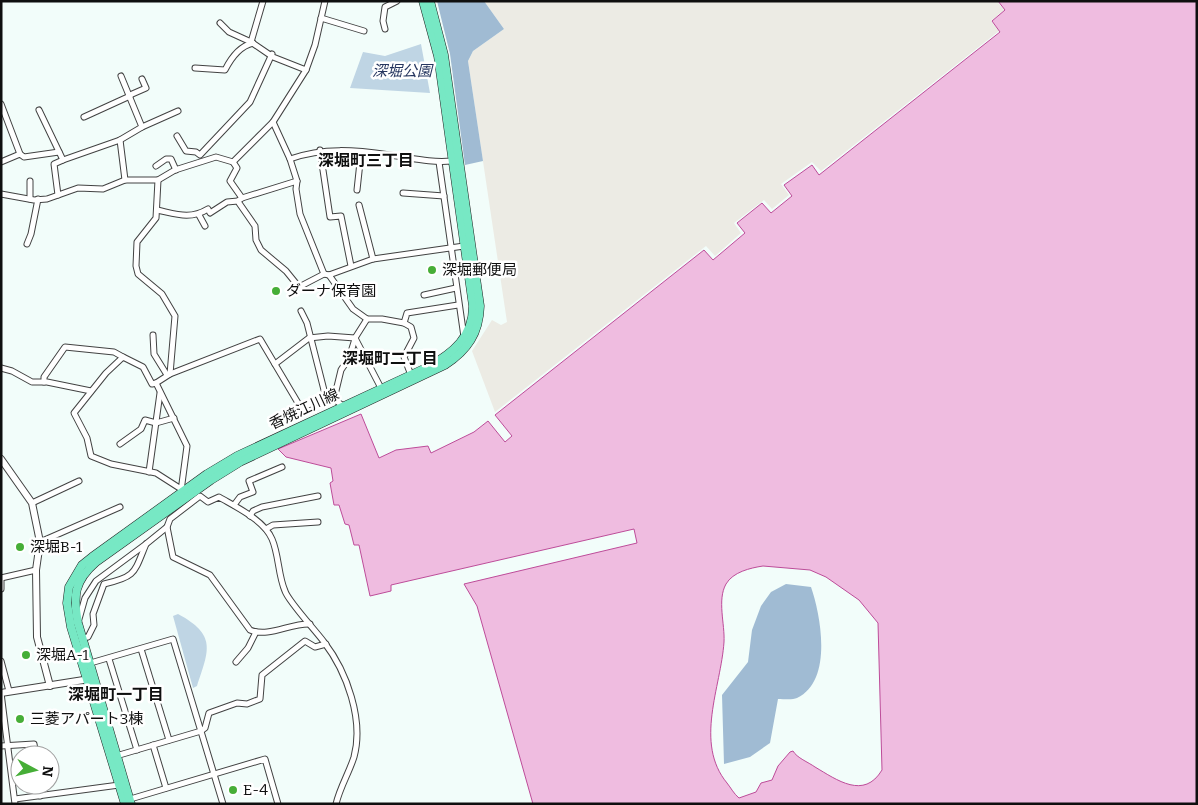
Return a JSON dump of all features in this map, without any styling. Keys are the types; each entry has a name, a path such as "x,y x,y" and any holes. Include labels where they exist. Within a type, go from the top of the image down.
{"main road":[{"name":"香焼江川線","path":"296,431 441,359 462,348 472,340 476,316 462,246 438,56 423,1"},
{"name":"香焼江川線","path":"127,802 67,603 69,587 82,565 207,474 296,431 431,373 458,357 464,338 480,306 444,55 430,1"},
{"name":"香焼江川線","path":"74,625 82,638 86,665"},
{"name":"香焼江川線","path":"114,756 119,785 127,802"}],"street":[{"path":"252,42 263,1"},
{"path":"233,162 273,122 306,70 325,1"},
{"path":"385,29 383,20 385,8 396,1"},
{"path":"321,18 364,31"},
{"path":"220,23 229,32 252,42 288,64 306,70"},
{"path":"195,68 225,70 229,62 244,45 252,42"},
{"path":"177,136 186,151 196,152 200,155 250,102 272,54"},
{"path":"121,76 142,127"},
{"path":"84,117 146,88 142,79"},
{"path":"1,104 20,154"},
{"path":"39,110 63,160"},
{"path":"58,195 54,164 120,140 142,127 178,111"},
{"path":"273,122 290,159 297,181 296,189 300,214 326,274 353,309 367,319 382,319 404,323 411,327 414,338 404,357 410,375"},
{"path":"120,140 125,180"},
{"path":"290,159 320,150 439,162 452,161"},
{"path":"320,150 330,217 341,216 350,266"},
{"path":"1,162 20,154 24,156 59,152"},
{"path":"357,190 361,153"},
{"path":"1,194 38,199 78,188 103,189 125,180 158,180 176,170 216,157 233,162 237,170 230,181 255,226 256,240 263,253 286,271 299,287 326,274 373,259 450,246 452,248 462,246"},
{"path":"156,166 166,159 171,159 176,170"},
{"path":"439,162 464,338"},
{"path":"158,180 157,210 154,222 136,242 136,266 141,279 162,294 175,316 169,374"},
{"path":"30,181 30,199"},
{"path":"157,210 186,216 199,215 208,209 210,213 227,202 297,181"},
{"path":"403,193 444,196"},
{"path":"27,244 31,234 38,199"},
{"path":"446,204 458,203"},
{"path":"358,205 373,259"},
{"path":"199,215 205,226"},
{"path":"424,295 456,288"},
{"path":"404,323 407,313 458,305"},
{"path":"301,311 307,323 309,338 326,398"},
{"path":"334,399 341,370 350,358 355,338 367,319"},
{"path":"153,335 154,354 169,374"},
{"path":"274,364 309,338 328,336 355,338"},
{"path":"355,338 381,388"},
{"path":"44,382 44,377 65,347 114,352 143,367 152,384 169,374 260,339 301,408 326,398 334,399 343,406"},
{"path":"123,357 74,413 87,438 91,456 111,464 156,473 181,490 187,446 156,383"},
{"path":"1,368 16,373 32,382 44,382 91,392"},
{"path":"148,472 160,392"},
{"path":"120,444 141,429 145,420 156,423 174,418"},
{"path":"1,459 32,503 40,542 36,570 37,637 50,686"},
{"path":"234,505 240,497 253,492 249,481 282,467"},
{"path":"32,503 79,480"},
{"path":"74,625 85,598 96,581 167,527 170,519 200,496 208,502 219,496 234,505 266,529 272,539 285,593 326,644 350,692 356,736 353,758 338,793 336,804"},
{"path":"250,516 262,507 318,496"},
{"path":"40,542 120,507"},
{"path":"266,529 273,525 318,522"},
{"path":"167,527 173,557 210,575 246,626 256,632 268,632 292,625 310,624"},
{"path":"82,638 88,636 94,625 93,614 104,584 125,579 135,572 146,544"},
{"path":"1,589 1,578 36,570"},
{"path":"236,662 248,648 256,632"},
{"path":"86,665 173,639 224,804"},
{"path":"114,756 201,731 205,728 210,713 238,703 247,704 260,699 262,676 306,641 315,647 326,644"},
{"path":"141,649 169,740"},
{"path":"109,659 137,750"},
{"path":"1,660 9,691"},
{"path":"90,679 1,693 15,801 119,785"},
{"path":"21,745 34,745"},
{"path":"153,745 166,788"},
{"path":"1,746 8,746"},
{"path":"127,802 166,788 264,759 278,804"}],"shaded area":[{"path":"437,1 484,1 504,29 473,51 468,61 483,161 465,165 450,54"},
{"path":"484,1 997,1 1004,10 991,21 999,31 821,171 812,162 781,184 789,195 772,209 764,200 734,223 741,233 715,256 706,246 495,412 472,351 492,320 501,325 507,322 468,61 473,51 504,29"},
{"path":"998,1 1197,1 1197,804 533,804 477,606 464,584 637,543 634,529 391,585 391,591 370,596 359,545 354,545 349,525 345,524 339,505 334,505 330,483 333,481 331,468 286,457 278,449 361,414 379,458 396,450 428,446 431,453 474,432 488,421 505,442 512,436 495,415 704,250 713,260 745,233 737,223 762,203 771,213 792,196 784,185 812,165 819,175 1000,32 992,21 1005,10","holes":["763,566 810,570 826,577 859,600 878,623 882,770 875,779 867,784 859,786 850,785 823,772 800,758 793,751 778,766 772,780 761,783 756,792 739,798 717,767 712,750 712,714 724,642 723,590 733,576 753,568"]},
{"path":"786,584 811,587 815,599 821,647 820,663 816,678 808,690 797,698 778,699 770,743 750,757 724,764 722,695 748,662 752,630 761,606 771,592"}],"green space":[{"name":"深堀公園","path":"421,44 430,93 350,88 363,52 385,56"},
{"path":"178,614 199,629 207,644 205,663 197,686 193,688 173,616"}],"place":[{"name":"深堀郵便局","path":"432,270"},
{"name":"ダーナ保育園","path":"276,291"},
{"name":"深堀B-1","path":"20,547"},
{"name":"深堀A-1","path":"26,655"},
{"name":"三菱アパート3棟","path":"20,719"},
{"name":"E-4","path":"233,790"}],"district":[{"name":"深堀町三丁目","path":"366,160"},
{"name":"深堀町二丁目","path":"390,358"},
{"name":"深堀町一丁目","path":"116,694"}]}
